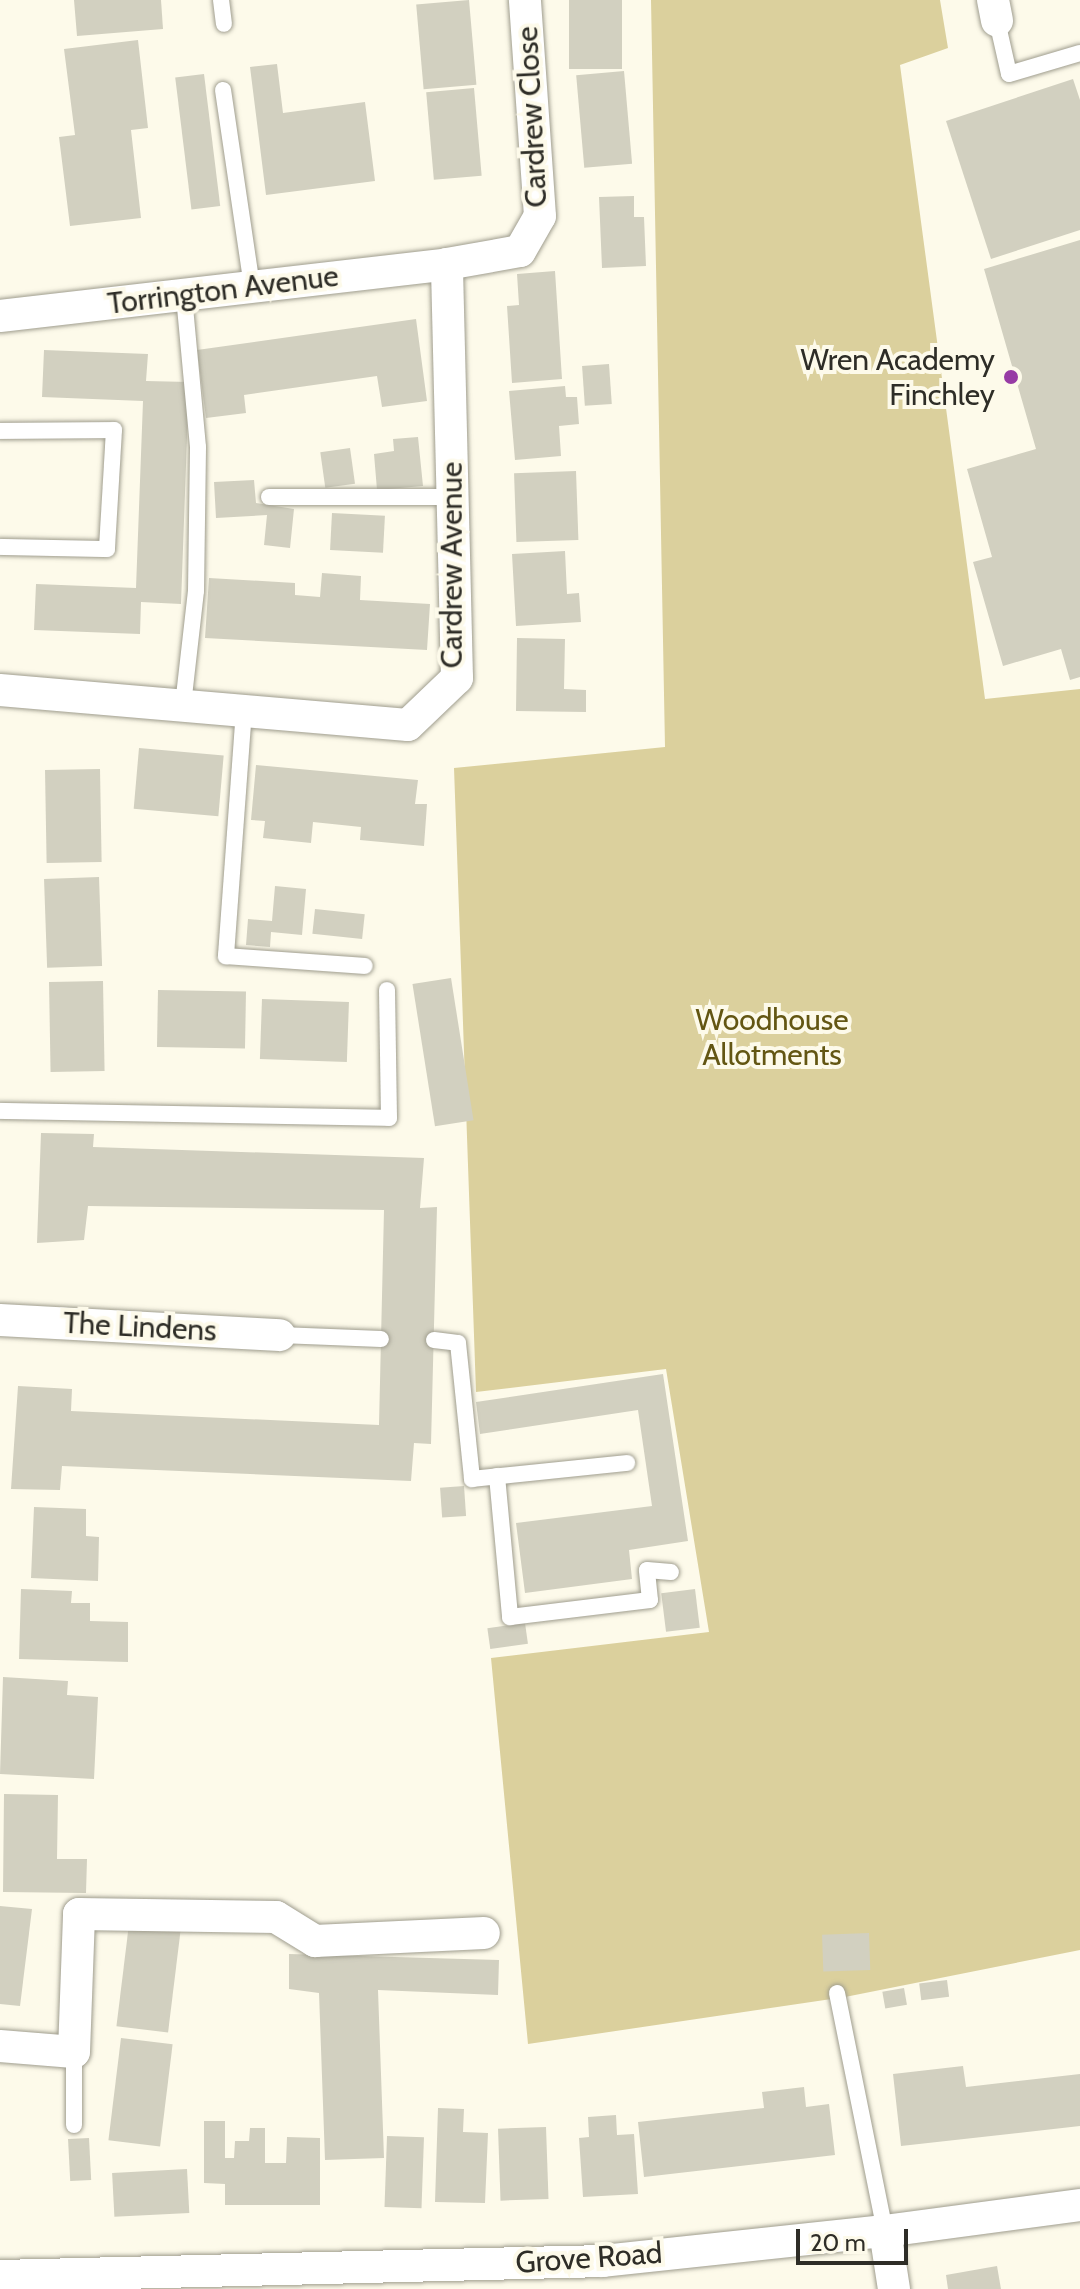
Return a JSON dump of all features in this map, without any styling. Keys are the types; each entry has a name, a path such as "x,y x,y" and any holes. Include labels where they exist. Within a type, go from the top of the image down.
{"street":[{"name":"Cardrew Close","path":"447,264 520,251 540,216 525,0"},
{"name":"Torrington Avenue","path":"0,316 447,264"},
{"name":"Cardrew Avenue","path":"0,690 408,725 457,678 447,264"},
{"name":"The Lindens","path":"0,1320 280,1335"},
{"path":"0,2046 74,2052 79,1914 276,1917 315,1941 484,1933"},
{"name":"Grove Road","path":"0,2276 295,2280 603,2261 885,2231 1080,2205"},
{"path":"885,2231 894,2289"}],"lane":[{"path":"221,0 224,24"},
{"path":"995,11 1009,74 1080,53"},
{"path":"223,90 252,287"},
{"path":"183,705 196,591 198,447 184,295"},
{"path":"0,431 114,430 107,549 0,547"},
{"path":"269,497 453,497"},
{"path":"244,710 226,956 365,966"},
{"path":"0,1111 389,1118 387,990"},
{"path":"280,1335 381,1339"},
{"path":"434,1340 458,1343 472,1479 627,1463"},
{"path":"497,1476 510,1617 650,1600 647,1570 671,1572"},
{"path":"837,1993 885,2231"},
{"path":"74,2052 74,2125"}],"green space":[{"name":"Woodhouse Allotments","path":"651,0 940,0 948,48 900,65 985,699 1080,689 1080,1950 845,1997 528,2044 491,1658 709,1632 666,1369 476,1392 454,768 665,747"}],"building":[{"path":"74,0 161,0 163,29 77,36"},
{"path":"469,0 476,85 424,89 416,5"},
{"path":"569,0 622,0 622,69 569,69"},
{"path":"138,40 148,128 131,130 141,218 70,226 59,137 75,135 64,49"},
{"path":"277,64 283,113 365,102 375,181 266,195 250,67"},
{"path":"624,71 632,164 584,168 576,75"},
{"path":"204,74 220,206 191,210 175,78"},
{"path":"1073,79 1080,100 1080,230 991,259 946,121"},
{"path":"474,88 482,176 434,180 426,92"},
{"path":"634,196 634,217 644,217 646,266 602,268 599,197"},
{"path":"1080,240 1080,677 1070,680 1061,649 1003,666 973,562 992,557 967,469 1036,449 984,269"},
{"path":"555,271 562,379 512,383 507,306 519,305 517,274"},
{"path":"416,319 427,401 382,407 377,376 244,395 246,413 206,418 197,350"},
{"path":"44,350 148,354 146,381 189,382 181,604 141,602 140,634 34,630 36,584 136,588 143,401 42,397"},
{"path":"609,364 612,404 585,406 582,366"},
{"path":"565,386 566,397 577,397 579,424 559,426 561,456 515,460 509,391"},
{"path":"418,437 423,486 377,490 374,454 394,451 393,439"},
{"path":"350,448 355,484 325,488 320,452"},
{"path":"576,471 578,540 516,542 514,473"},
{"path":"254,480 256,503 294,509 290,548 264,545 267,515 216,518 214,482"},
{"path":"332,513 385,516 383,553 330,550"},
{"path":"565,551 567,594 579,593 581,622 516,626 512,554"},
{"path":"322,573 361,576 360,600 430,604 427,650 205,638 209,578 295,583 295,595 320,597"},
{"path":"517,638 565,639 564,689 586,690 586,712 516,711"},
{"path":"139,748 224,755 218,816 134,809"},
{"path":"256,765 418,780 415,804 427,804 424,846 360,840 361,827 313,822 311,843 263,838 265,821 251,820"},
{"path":"100,769 102,862 47,863 45,770"},
{"path":"99,877 102,966 47,968 44,879"},
{"path":"275,886 306,889 302,935 271,932 270,947 246,945 248,919 272,921"},
{"path":"315,909 365,914 362,939 312,934"},
{"path":"451,978 474,1120 435,1126 412,984"},
{"path":"103,981 105,1071 51,1072 49,982"},
{"path":"158,990 246,992 245,1049 157,1047"},
{"path":"262,999 349,1002 347,1062 260,1059"},
{"path":"41,1133 94,1134 93,1147 424,1158 420,1208 437,1207 431,1444 414,1443 411,1481 62,1466 60,1490 11,1489 18,1386 72,1389 71,1411 379,1425 384,1210 88,1206 84,1240 37,1243"},
{"path":"663,1374 688,1541 629,1550 632,1579 525,1593 516,1523 652,1506 638,1410 480,1434 476,1402"},
{"path":"464,1486 466,1516 442,1518 440,1488"},
{"path":"34,1507 86,1509 86,1536 99,1537 98,1581 31,1578"},
{"path":"21,1589 72,1591 71,1603 90,1603 90,1621 128,1622 128,1662 19,1659"},
{"path":"695,1589 700,1628 666,1632 661,1593"},
{"path":"525,1623 528,1644 490,1649 487,1628"},
{"path":"3,1677 68,1681 67,1695 98,1697 94,1779 0,1774"},
{"path":"4,1794 58,1795 57,1859 87,1859 86,1893 3,1892"},
{"path":"0,1906 32,1909 20,2006 0,2004"},
{"path":"129,1924 181,1930 168,2033 116,2026"},
{"path":"869,1933 870,1970 823,1972 822,1935"},
{"path":"289,1954 499,1960 498,1995 378,1990 384,2158 325,2160 319,1993 289,1989"},
{"path":"947,1980 949,1997 921,2000 919,1983"},
{"path":"904,1988 907,2005 885,2009 882,1992"},
{"path":"121,2038 173,2044 160,2147 108,2140"},
{"path":"963,2066 966,2087 1080,2074 1080,2126 901,2146 893,2074"},
{"path":"804,2087 806,2107 829,2104 835,2155 644,2177 638,2122 764,2108 762,2092"},
{"path":"438,2108 464,2109 463,2132 488,2133 485,2203 435,2202"},
{"path":"616,2115 617,2135 634,2134 638,2194 583,2197 579,2138 589,2137 588,2117"},
{"path":"204,2121 225,2121 225,2158 234,2158 235,2141 249,2141 250,2128 265,2128 265,2163 286,2163 287,2137 320,2138 320,2205 225,2205 225,2184 204,2183"},
{"path":"546,2127 549,2199 501,2201 498,2129"},
{"path":"387,2136 424,2137 421,2208 385,2207"},
{"path":"89,2138 91,2180 70,2181 68,2139"},
{"path":"187,2169 189,2213 114,2217 112,2173"},
{"path":"997,2266 1001,2289 948,2289 946,2275"}],"place":[{"name":"Wren Academy Finchley","path":"1011,377"}]}
